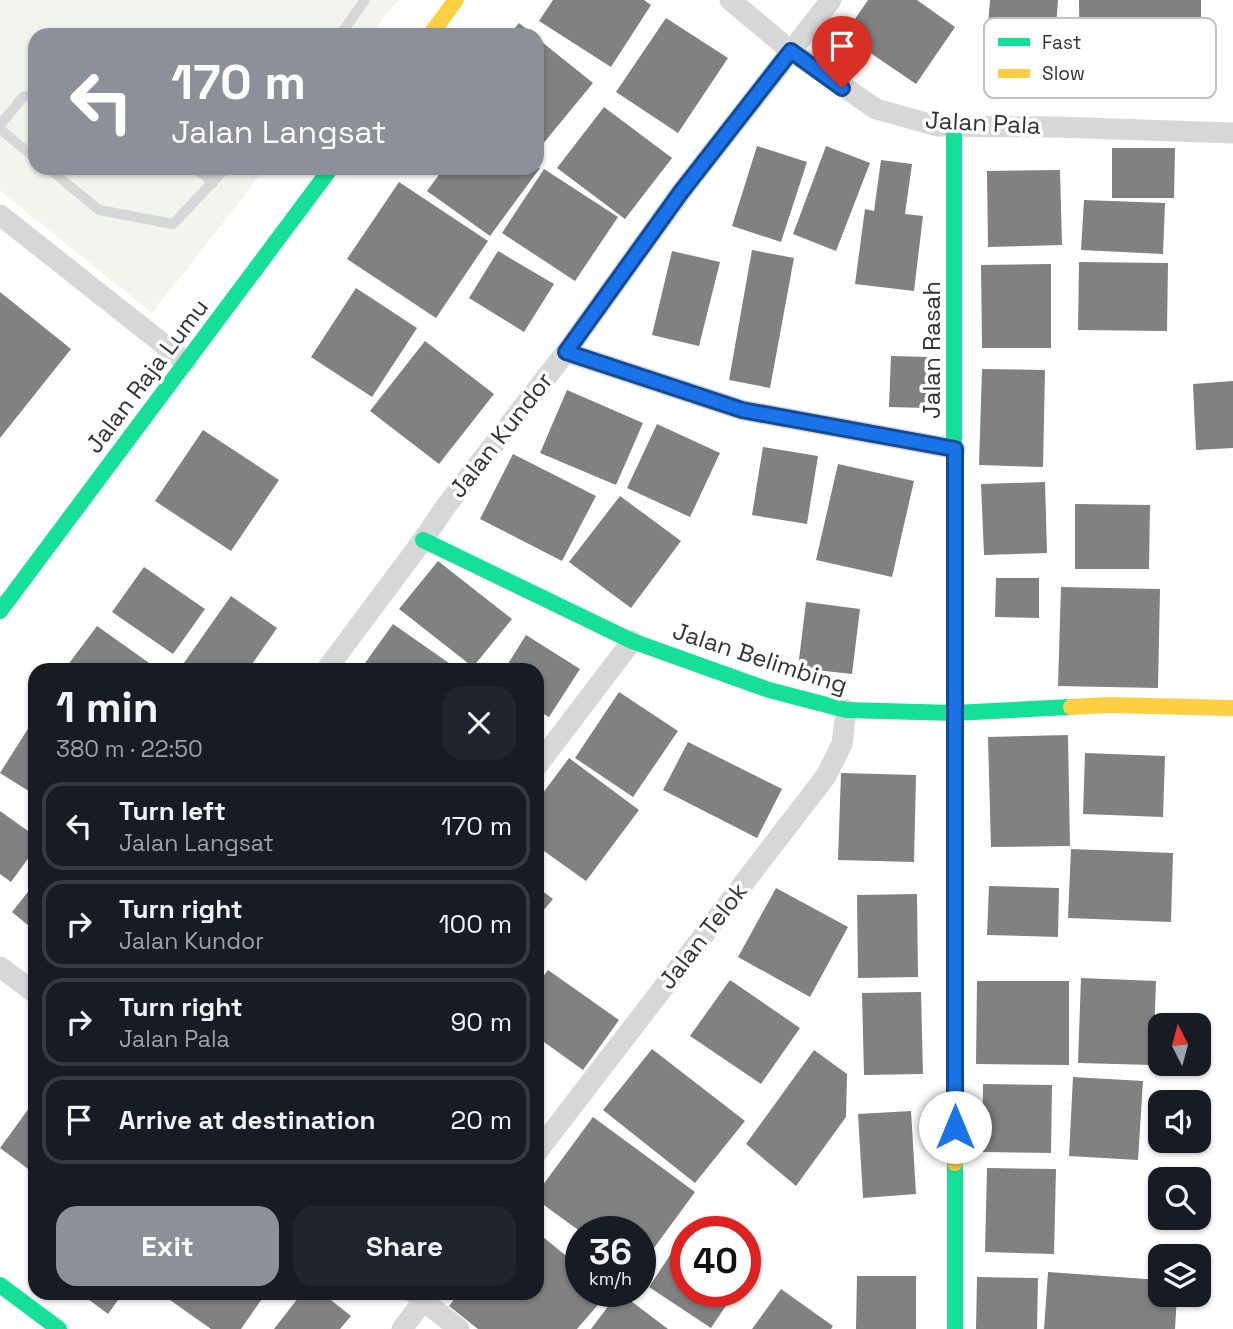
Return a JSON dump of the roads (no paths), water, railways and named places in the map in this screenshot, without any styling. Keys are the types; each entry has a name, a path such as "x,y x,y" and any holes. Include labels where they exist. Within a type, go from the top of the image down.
{"street":[{"path":"435,28 456,0"},
{"name":"Jalan Pala","path":"730,0 791,51 876,109 937,126 1233,133"},
{"name":"Jalan Kundor","path":"331,663 446,506 566,352 681,192 831,0"},
{"name":"Jalan Rasah","path":"954,127 955,1329"},
{"name":"Jalan Raja Lumu","path":"0,611 326,175"},
{"path":"0,215 186,362"},
{"path":"566,352 742,410 955,449"},
{"name":"Jalan Belimbing","path":"423,541 632,640 769,690 846,710 954,713 1109,705 1233,708"},
{"path":"544,757 632,640"},
{"name":"Jalan Telok","path":"544,1143 826,776 842,744 846,710"},
{"path":"0,967 28,988"},
{"path":"0,1285 59,1329"},
{"path":"402,1329 420,1300"},
{"path":"426,1300 459,1329"}],"lane":[{"path":"345,28 365,0"},
{"path":"28,96 23,97 0,127 28,152"},
{"path":"56,175 99,210 173,224 220,175"},
{"path":"204,175 213,183"}]}
